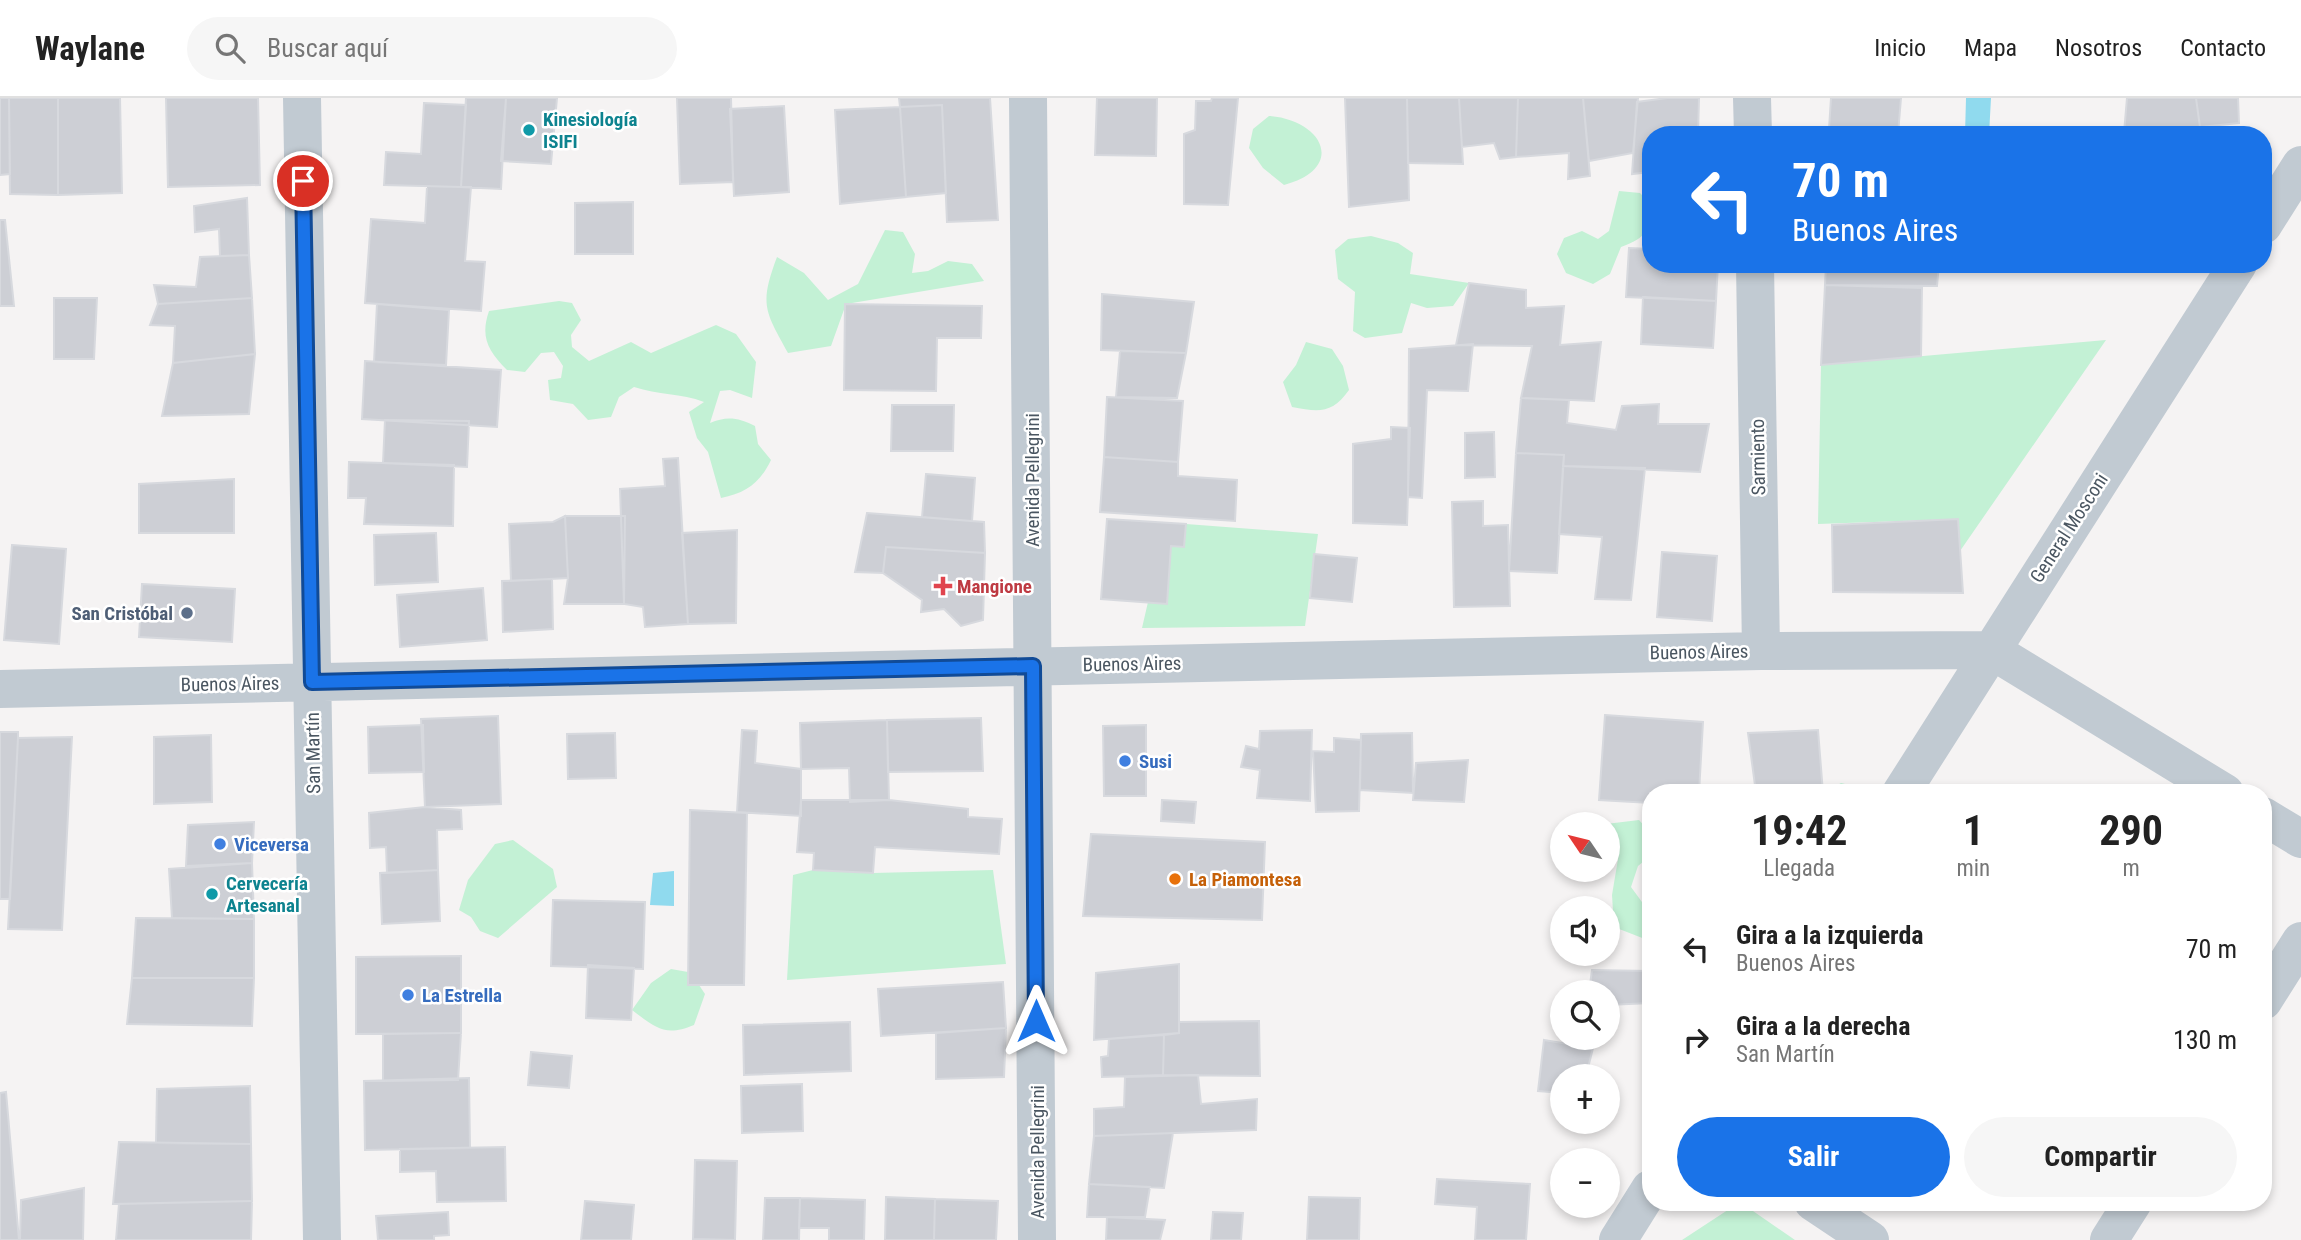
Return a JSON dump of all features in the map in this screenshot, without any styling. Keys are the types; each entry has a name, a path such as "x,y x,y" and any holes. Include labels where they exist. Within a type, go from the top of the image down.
{"street":[{"name":"San Martín","path":"302,98 322,1240"},
{"name":"Avenida Pellegrini","path":"1028,98 1037,1240"},
{"path":"1752,98 1753,126"},
{"path":"2272,211 2301,165"},
{"name":"Sarmiento","path":"1755,273 1761,651"},
{"name":"General Mosconi","path":"1907,784 2232,273"},
{"name":"Buenos Aires","path":"0,689 1761,651 1991,650"},
{"path":"1991,650 2210,784"},
{"path":"2272,821 2301,839"},
{"path":"2272,987 2301,941"},
{"path":"1618,1240 1642,1202"},
{"path":"1826,1211 1870,1240"},
{"path":"2109,1240 2127,1211"}],"green space":[{"path":"1269,116 1288,119 1303,126 1314,135 1320,146 1321,157 1316,168 1304,177 1284,185 1263,168 1249,148 1253,129"},
{"path":"1619,191 1640,193 1642,236 1621,247 1610,274 1593,284 1566,273 1557,254 1564,238 1582,231 1598,239 1609,231"},
{"path":"885,230 903,232 915,254 912,273 928,271 948,261 972,264 984,281 846,304 831,346 788,353 767,307 768,286 777,257 804,273 828,300 858,284"},
{"path":"1371,236 1398,243 1413,253 1410,274 1469,283 1453,306 1427,308 1411,303 1402,333 1365,338 1353,331 1355,292 1338,279 1335,250 1348,239"},
{"path":"559,301 572,303 581,320 571,335 572,347 589,361 631,342 651,353 716,325 736,334 756,362 752,398 730,390 720,391 710,423 732,418 755,426 758,444 771,460 757,481 745,490 721,498 708,452 697,438 689,412 704,402 634,387 619,397 611,417 588,420 573,404 550,400 548,380 561,378 563,366 554,352 541,353 525,372 507,370 488,343 485,329 489,311"},
{"path":"2106,340 1960,551 1958,519 1818,524 1821,365"},
{"path":"1306,342 1332,349 1343,366 1349,390 1331,407 1310,410 1292,407 1283,382 1296,365"},
{"path":"1186,524 1318,534 1305,626 1142,628 1148,602 1167,603 1171,546 1184,547"},
{"path":"1639,820 1642,823 1642,863 1638,866 1631,887 1642,902 1642,938 1620,929 1620,896 1612,895 1614,882 1620,882 1620,822"},
{"path":"513,840 553,869 557,887 498,938 480,931 471,917 459,910 468,880 495,844"},
{"path":"813,870 873,873 993,870 1006,964 787,980 793,875"},
{"path":"671,969 688,972 688,985 699,985 705,994 694,1025 684,1029 661,1029 632,1010 651,983"},
{"path":"1726,1211 1753,1211 1795,1240 1682,1240"}],"water":[{"path":"1966,98 1991,98 1989,126 1965,126"},
{"path":"674,871 674,906 650,905 653,873"}],"building":[{"path":"0,98 9,98 10,174 0,175"},
{"path":"9,98 58,98 58,195 10,194"},
{"path":"58,98 120,98 122,193 58,195"},
{"path":"166,98 258,98 260,185 168,187"},
{"path":"466,98 506,98 501,189 461,187"},
{"name":"Kinesiología ISIFI","path":"506,98 557,98 551,164 501,161"},
{"path":"677,98 731,98 733,182 680,184"},
{"path":"899,98 990,98 998,220 947,222 942,105 900,107"},
{"path":"1097,98 1157,98 1156,156 1095,155"},
{"path":"1212,98 1238,98 1228,205 1184,204 1184,134 1195,130 1196,101 1211,101"},
{"path":"1345,98 1407,98 1409,200 1349,207"},
{"path":"1407,98 1459,98 1463,164 1408,163"},
{"path":"1459,98 1518,98 1516,157 1500,159 1494,143 1462,147"},
{"path":"1518,98 1583,98 1590,176 1568,179 1569,153 1516,157"},
{"path":"1583,98 1638,98 1633,153 1589,161"},
{"path":"1699,98 1698,126 1642,126 1642,173 1632,174 1637,102"},
{"path":"1831,98 1901,98 1899,126 1829,126"},
{"path":"2127,98 2196,98 2200,126 2125,126"},
{"path":"2196,98 2238,98 2239,123 2200,126"},
{"path":"424,103 466,105 461,187 384,185 386,152 421,154"},
{"path":"942,105 946,193 906,197 900,107"},
{"path":"784,106 789,192 734,196 730,109"},
{"path":"900,107 906,197 840,204 835,110"},
{"path":"427,187 471,187 465,261 485,262 481,311 365,303 371,219 425,223"},
{"path":"247,198 249,255 220,256 219,229 195,232 194,206"},
{"path":"633,202 633,254 575,254 575,203"},
{"path":"0,220 5,220 14,306 0,306"},
{"path":"1629,248 1642,249 1642,273 1718,273 1716,301 1626,297"},
{"path":"249,255 252,298 158,304 154,285 196,287 200,257"},
{"path":"1826,273 1938,273 1937,286 1825,285"},
{"path":"1469,283 1526,290 1526,308 1564,306 1560,345 1601,342 1594,401 1521,398 1532,346 1456,345"},
{"path":"1825,285 1922,288 1921,356 1821,365"},
{"path":"1102,294 1194,302 1186,353 1101,350"},
{"path":"1643,297 1716,301 1713,348 1641,344"},
{"path":"54,298 97,298 94,359 54,359"},
{"path":"252,298 255,354 173,363 175,326 150,325 158,304"},
{"path":"377,304 449,310 446,365 374,362"},
{"path":"845,304 982,306 981,338 937,338 936,391 844,390"},
{"path":"1473,344 1468,391 1427,390 1422,498 1408,497 1409,349"},
{"path":"1120,351 1186,353 1177,398 1116,397"},
{"path":"255,354 249,414 162,416 173,363"},
{"path":"365,361 501,370 497,427 362,419"},
{"path":"1107,397 1183,401 1178,462 1104,457"},
{"path":"1521,398 1569,400 1567,423 1616,430 1622,406 1659,404 1658,424 1709,424 1700,472 1563,466 1564,455 1516,453"},
{"path":"892,405 954,405 953,451 891,451"},
{"path":"385,420 469,421 467,467 383,463"},
{"path":"1391,427 1410,428 1407,525 1353,523 1353,444 1391,439"},
{"path":"1494,432 1495,477 1465,478 1465,433"},
{"path":"1516,453 1564,455 1557,573 1509,571"},
{"path":"1104,457 1178,462 1178,476 1237,480 1235,521 1100,512"},
{"path":"678,458 688,624 645,627 643,607 624,604 620,489 665,486 663,459"},
{"path":"349,462 454,465 453,526 364,524 366,498 348,498"},
{"path":"1563,466 1645,468 1631,600 1595,599 1602,537 1559,534"},
{"path":"926,474 975,478 972,521 922,517"},
{"path":"234,479 234,533 139,533 139,484"},
{"path":"1483,501 1483,526 1508,525 1510,606 1454,607 1452,502"},
{"path":"867,513 984,522 985,553 886,547 883,573 855,572"},
{"path":"565,516 625,516 624,604 564,604 568,578"},
{"path":"565,516 568,578 511,581 509,524 553,522"},
{"path":"1107,519 1186,524 1184,547 1171,546 1167,604 1101,599"},
{"path":"1958,519 1963,593 1833,592 1832,525"},
{"path":"737,530 736,623 688,624 682,533"},
{"path":"436,533 438,582 375,585 374,535"},
{"path":"12,545 66,549 59,644 4,640"},
{"name":"Mangione","path":"886,547 985,553 983,620 961,626 944,609 921,612 922,600 883,573"},
{"path":"1662,552 1717,556 1712,621 1657,617"},
{"path":"1314,554 1357,558 1352,602 1310,598"},
{"path":"552,579 553,629 503,632 502,581"},
{"name":"San Cristóbal","path":"142,584 235,589 232,642 139,637"},
{"path":"483,588 487,640 400,647 397,595"},
{"path":"1605,715 1703,722 1700,784 1642,784 1642,803 1599,800"},
{"path":"498,716 501,804 425,807 421,719"},
{"path":"981,718 983,771 888,772 887,720"},
{"path":"887,720 889,800 850,802 849,768 801,769 800,723"},
{"path":"423,725 424,772 369,773 368,727"},
{"name":"Susi","path":"1146,725 1146,796 1104,796 1103,726"},
{"path":"742,730 757,731 755,763 801,769 801,816 737,812"},
{"path":"1312,730 1310,801 1257,798 1260,770 1241,767 1246,746 1259,749 1260,731"},
{"path":"1818,730 1822,784 1755,784 1748,733"},
{"path":"0,732 18,732 10,899 0,899"},
{"path":"615,733 616,778 568,779 567,734"},
{"path":"1412,733 1413,793 1360,790 1361,734"},
{"path":"211,735 212,802 154,804 154,737"},
{"path":"72,737 62,930 8,929 18,738"},
{"path":"1334,738 1361,740 1359,811 1316,812 1313,751 1334,752"},
{"path":"1468,760 1464,802 1413,800 1416,763"},
{"path":"801,800 889,800 968,809 968,817 1002,819 999,854 875,847 873,873 813,870 814,853 797,852"},
{"path":"1162,800 1196,802 1194,823 1161,821"},
{"path":"425,807 461,810 462,829 437,830 438,870 387,873 386,847 370,848 369,813"},
{"path":"690,810 747,813 744,985 688,985"},
{"name":"Viceversa","path":"254,822 252,863 186,866 188,825"},
{"name":"La Piamontesa","path":"1091,834 1265,842 1262,920 1083,916"},
{"name":"Cervecería Artesanal","path":"252,863 254,919 172,918 169,869"},
{"path":"438,870 440,921 382,924 380,873"},
{"path":"553,900 645,902 643,969 551,966"},
{"path":"136,918 254,919 254,978 132,978"},
{"name":"La Estrella","path":"461,956 461,1033 356,1034 356,957"},
{"path":"1179,964 1179,1033 1094,1040 1096,973"},
{"path":"588,965 634,968 631,1020 586,1018"},
{"path":"1592,970 1642,971 1642,1003 1620,1004 1620,980 1591,980"},
{"path":"132,978 254,978 252,1026 127,1024"},
{"path":"1003,982 1006,1028 881,1036 878,989"},
{"path":"1259,1021 1260,1076 1163,1075 1164,1035 1179,1033 1179,1022"},
{"path":"850,1022 851,1071 744,1075 743,1025"},
{"path":"1006,1028 1004,1077 936,1079 936,1033"},
{"path":"461,1033 458,1080 383,1081 383,1034"},
{"path":"1164,1035 1163,1075 1102,1077 1101,1057 1108,1056 1109,1039"},
{"path":"1544,1040 1550,1041 1550,1050 1592,1050 1589,1064 1550,1064 1550,1092 1538,1091"},
{"path":"531,1052 572,1056 569,1088 528,1085"},
{"path":"1198,1075 1201,1104 1257,1099 1256,1130 1094,1136 1094,1109 1124,1107 1125,1077"},
{"path":"469,1078 470,1148 365,1150 364,1081"},
{"path":"802,1084 803,1131 742,1133 741,1086"},
{"path":"250,1086 251,1144 156,1143 157,1089"},
{"path":"6,1092 19,1240 0,1240 0,1093"},
{"path":"1173,1133 1164,1188 1089,1184 1094,1136"},
{"path":"119,1142 251,1144 252,1201 113,1204"},
{"path":"505,1147 506,1201 437,1202 436,1171 400,1172 400,1149"},
{"path":"695,1160 737,1161 735,1240 693,1239"},
{"path":"1437,1179 1530,1184 1526,1240 1475,1240 1477,1207 1435,1204"},
{"path":"1089,1184 1150,1187 1145,1217 1087,1217"},
{"path":"84,1188 83,1240 20,1240 21,1200"},
{"path":"886,1197 935,1199 934,1240 885,1240"},
{"path":"1309,1197 1360,1198 1359,1240 1307,1240"},
{"path":"765,1198 800,1198 799,1240 763,1240"},
{"path":"800,1198 865,1200 864,1240 829,1240 829,1228 799,1228"},
{"path":"935,1199 998,1201 996,1240 934,1240"},
{"path":"252,1201 251,1240 116,1240 119,1204"},
{"path":"585,1201 634,1205 631,1240 581,1240"},
{"path":"448,1212 449,1235 434,1236 434,1240 378,1240 376,1216"},
{"path":"1213,1212 1243,1213 1241,1240 1211,1240"},
{"path":"1107,1217 1165,1220 1160,1240 1106,1240"}],"place":[{"name":"Kinesiología ISIFI","path":"529,130"},
{"name":"Mangione","path":"943,586"},
{"name":"San Cristóbal","path":"187,613"},
{"name":"Susi","path":"1125,761"},
{"name":"Viceversa","path":"220,844"},
{"name":"La Piamontesa","path":"1175,879"},
{"name":"Cervecería Artesanal","path":"212,894"},
{"name":"La Estrella","path":"408,995"}],"route":[{"path":"303,181 312,682 1033,666 1036,1021"}]}
